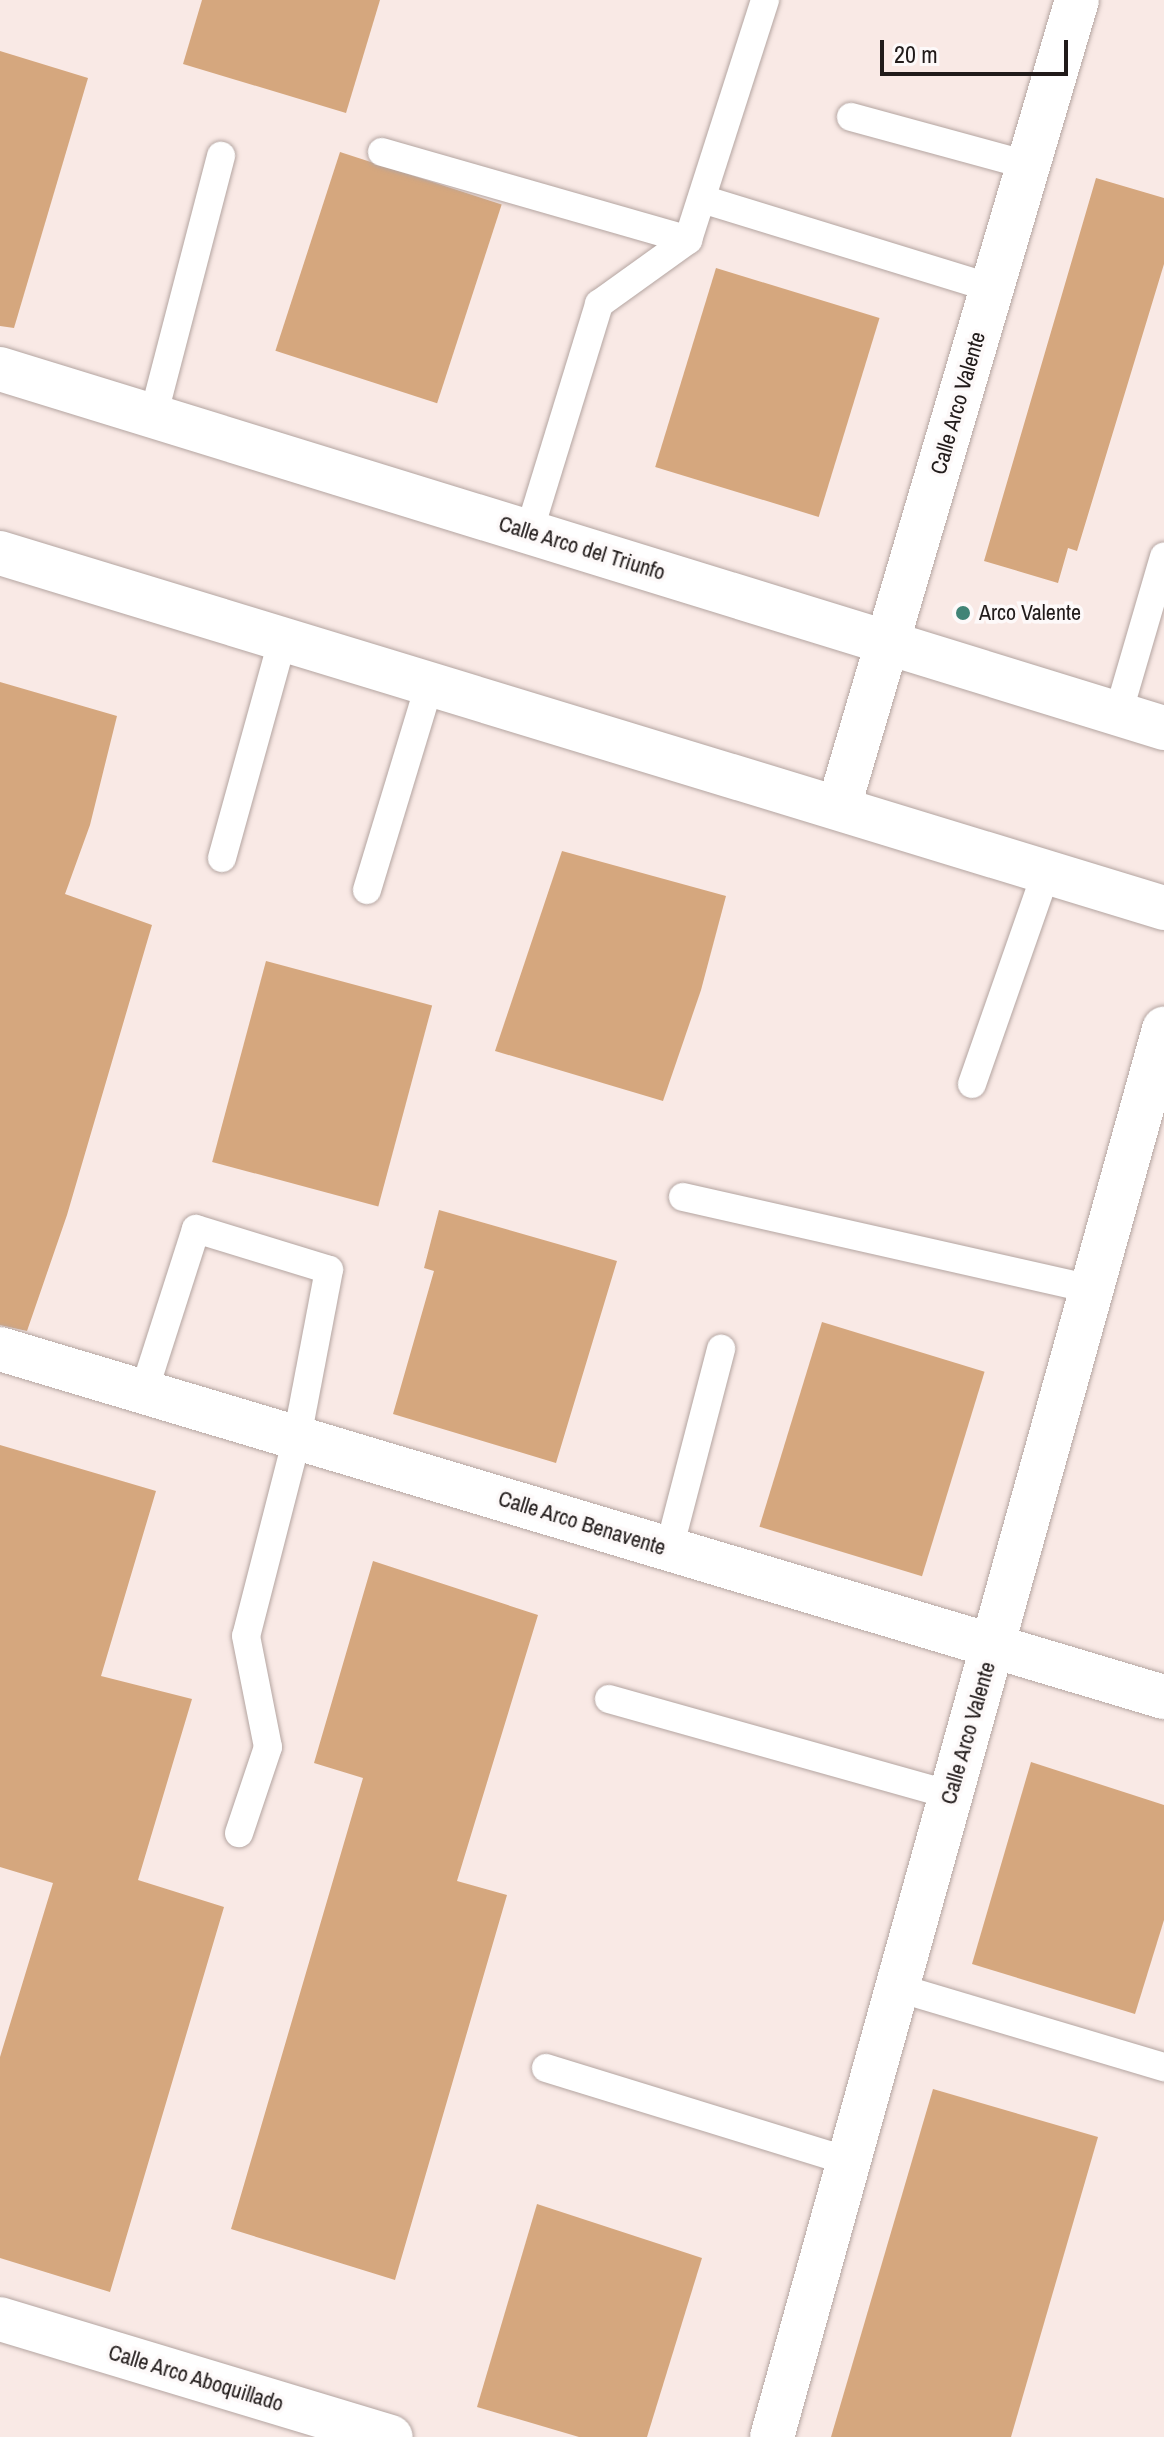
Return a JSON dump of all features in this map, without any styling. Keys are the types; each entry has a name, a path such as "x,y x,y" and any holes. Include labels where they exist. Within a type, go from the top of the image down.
{"street":[{"name":"Calle Arco Valente","path":"839,806 1028,165 1072,1"},
{"name":"Calle Arco del Triunfo","path":"0,369 1164,728"},
{"path":"0,553 839,806 1164,908"},
{"name":"Calle Arco Valente","path":"772,2437 1164,1029"},
{"name":"Calle Arco Benavente","path":"0,1349 1164,1697"},
{"name":"Calle Arco Aboquillado","path":"0,2319 336,2429 391,2437"}],"lane":[{"path":"529,532 599,304 688,240 765,0"},
{"path":"851,117 1028,165"},
{"path":"382,152 688,240"},
{"path":"153,417 221,156"},
{"path":"702,199 992,288"},
{"path":"1118,714 1164,557"},
{"path":"222,858 283,638"},
{"path":"367,890 430,682"},
{"path":"972,1084 1047,870"},
{"path":"683,1197 1091,1289"},
{"path":"144,1391 196,1229 329,1270 297,1438 246,1636 268,1747 239,1833"},
{"path":"669,1549 721,1349"},
{"path":"609,1699 950,1795"},
{"path":"895,1987 1164,2067"},
{"path":"546,2068 848,2161"}],"building":[{"path":"202,0 380,0 346,113 183,64"},
{"path":"0,51 88,78 14,328 0,326"},
{"path":"340,152 502,205 437,403 275,351"},
{"path":"1096,178 1164,198 1164,264 1077,551 1068,548 1058,583 984,561"},
{"path":"716,268 880,318 819,517 655,467"},
{"path":"0,682 117,716 90,825 65,894 152,925 67,1215 27,1331 0,1325"},
{"path":"562,851 726,896 701,990 663,1101 495,1051"},
{"path":"266,961 432,1006 378,1206 212,1162"},
{"path":"439,1210 617,1261 556,1463 393,1414 434,1271 424,1268"},
{"path":"822,1322 985,1372 922,1576 759,1527"},
{"path":"0,1445 156,1491 101,1676 192,1699 138,1880 224,1907 110,2292 0,2258 0,2057 53,1883 0,1867"},
{"path":"373,1561 538,1615 457,1881 507,1895 395,2280 231,2229 363,1778 314,1763"},
{"path":"1031,1762 1164,1805 1164,1920 1135,2014 972,1964"},
{"path":"933,2089 1098,2137 1011,2437 831,2437"},
{"path":"537,2204 702,2258 647,2437 579,2437 477,2407"}],"place":[{"name":"Arco Valente","path":"963,613"}]}
